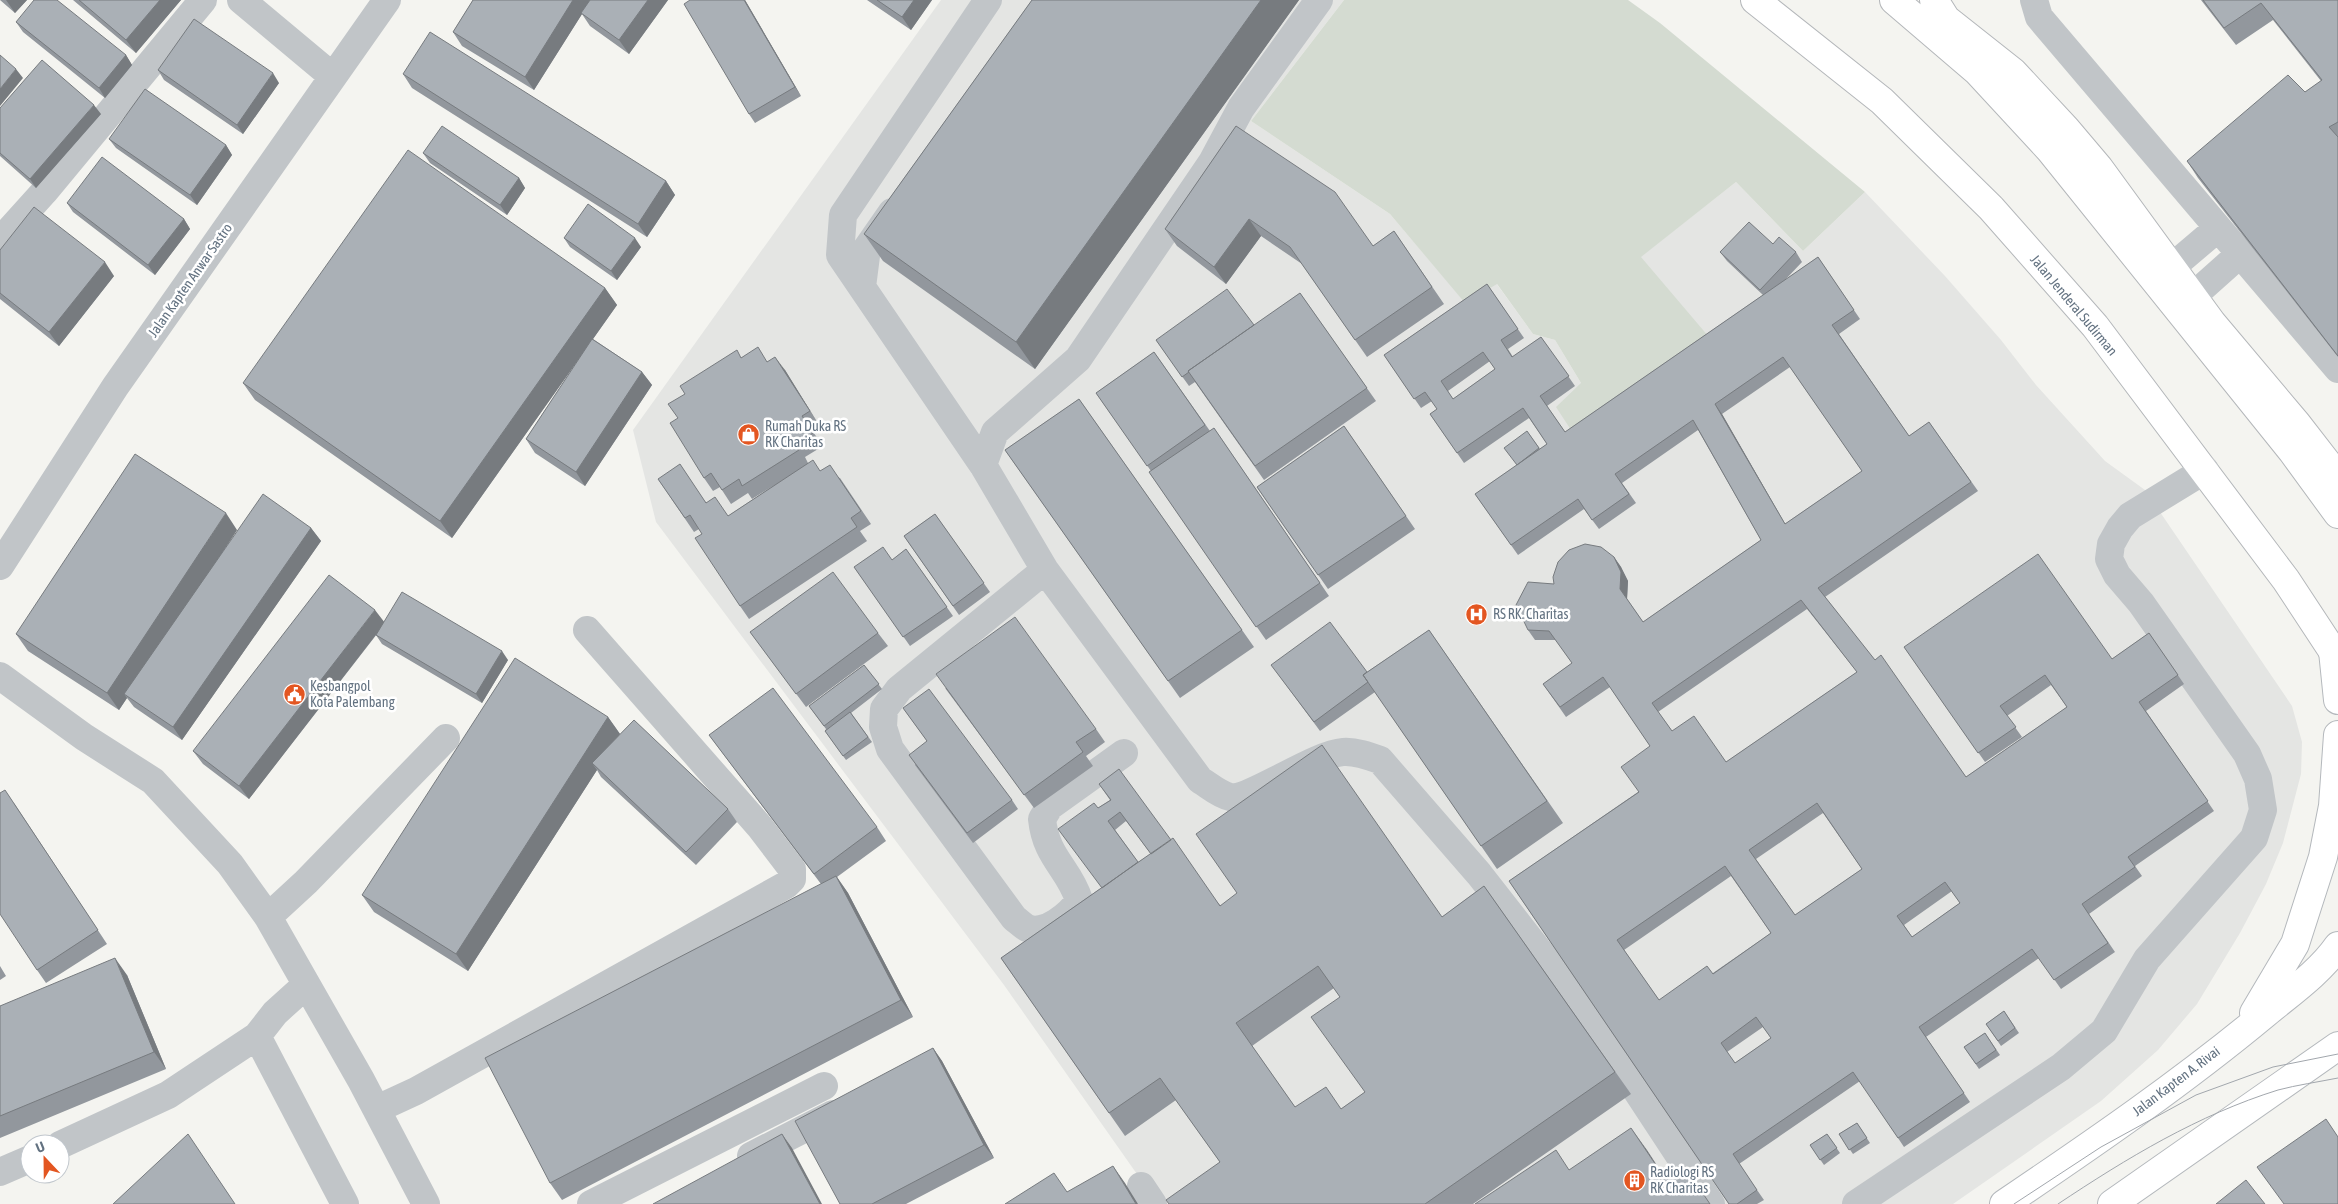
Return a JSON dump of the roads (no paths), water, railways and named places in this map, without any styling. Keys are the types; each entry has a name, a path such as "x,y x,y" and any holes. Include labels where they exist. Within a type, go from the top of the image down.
{"main road":[{"name":"Jalan Jenderal Sudirman","path":"1755,0 1882,101 1991,208 2095,326 2286,580 2335,655"},
{"path":"1894,0 1977,71 2050,150 2292,451 2338,514"},
{"path":"1934,0 1946,19 2013,72 2066,129 2099,168 2193,296 2338,477"},
{"path":"2335,655 2338,700"},
{"path":"2243,1032 2295,944 2315,883 2323,857 2333,806 2338,734"},
{"name":"Jalan Kapten A. Rivai","path":"2004,1204 2152,1100 2243,1032 2294,989 2332,954 2338,946"},
{"path":"2112,1204 2338,1046"}],"street":[{"path":"0,241 44,192 203,0"},
{"path":"241,0 332,76"},
{"name":"Jalan Kapten Anwar Sastro","path":"0,566 115,387 387,0"},
{"path":"988,0 843,215 840,255 982,465 1045,570 1200,780 1217,792 1232,798 1245,795 1297,768 1342,752 1361,754 1380,760 1479,874 1576,997 1711,1204"},
{"path":"982,465 995,432 1078,359 1212,162 1241,108 1319,0"},
{"path":"2034,0 2039,17 2338,370"},
{"path":"862,287 867,248 905,192"},
{"path":"2172,267 2218,228"},
{"path":"2193,296 2240,254"},
{"path":"1856,1204 2061,1067 2104,1032 2147,959 2254,838 2263,810 2258,780 2247,754 2141,603 2117,575 2109,559 2111,544 2120,528 2130,516 2205,470"},
{"path":"1045,570 899,689 884,709 883,728 890,749 1014,918 1027,928 1042,929 1074,908 1079,900 1076,891 1048,848 1042,819 1050,806 1124,753"},
{"path":"377,1109 416,1091 778,890 792,879 792,869 760,827 587,630"},
{"path":"0,676 84,737 154,781 230,864 268,916 377,1109 426,1204"},
{"path":"268,916 306,882 446,738"},
{"path":"70,1140 168,1095 257,1036 275,1013 306,985"},
{"path":"257,1036 345,1204"},
{"path":"592,1204 824,1086"},
{"path":"725,1169 856,1103"},
{"path":"0,1172 20,1163"}],"tram line":[{"path":"2014,1204 2101,1147 2196,1095 2273,1067 2338,1054"},
{"path":"2058,1204 2110,1170 2191,1125 2248,1100 2278,1090 2338,1078"}],"place":[{"name":"Rumah Duka RS RK Charitas","path":"749,434"},
{"name":"RS RK. Charitas","path":"1477,614"},
{"name":"Kesbangpol Kota Palembang","path":"294,694"},
{"name":"Radiologi RS RK Charitas","path":"1634,1180"}]}
